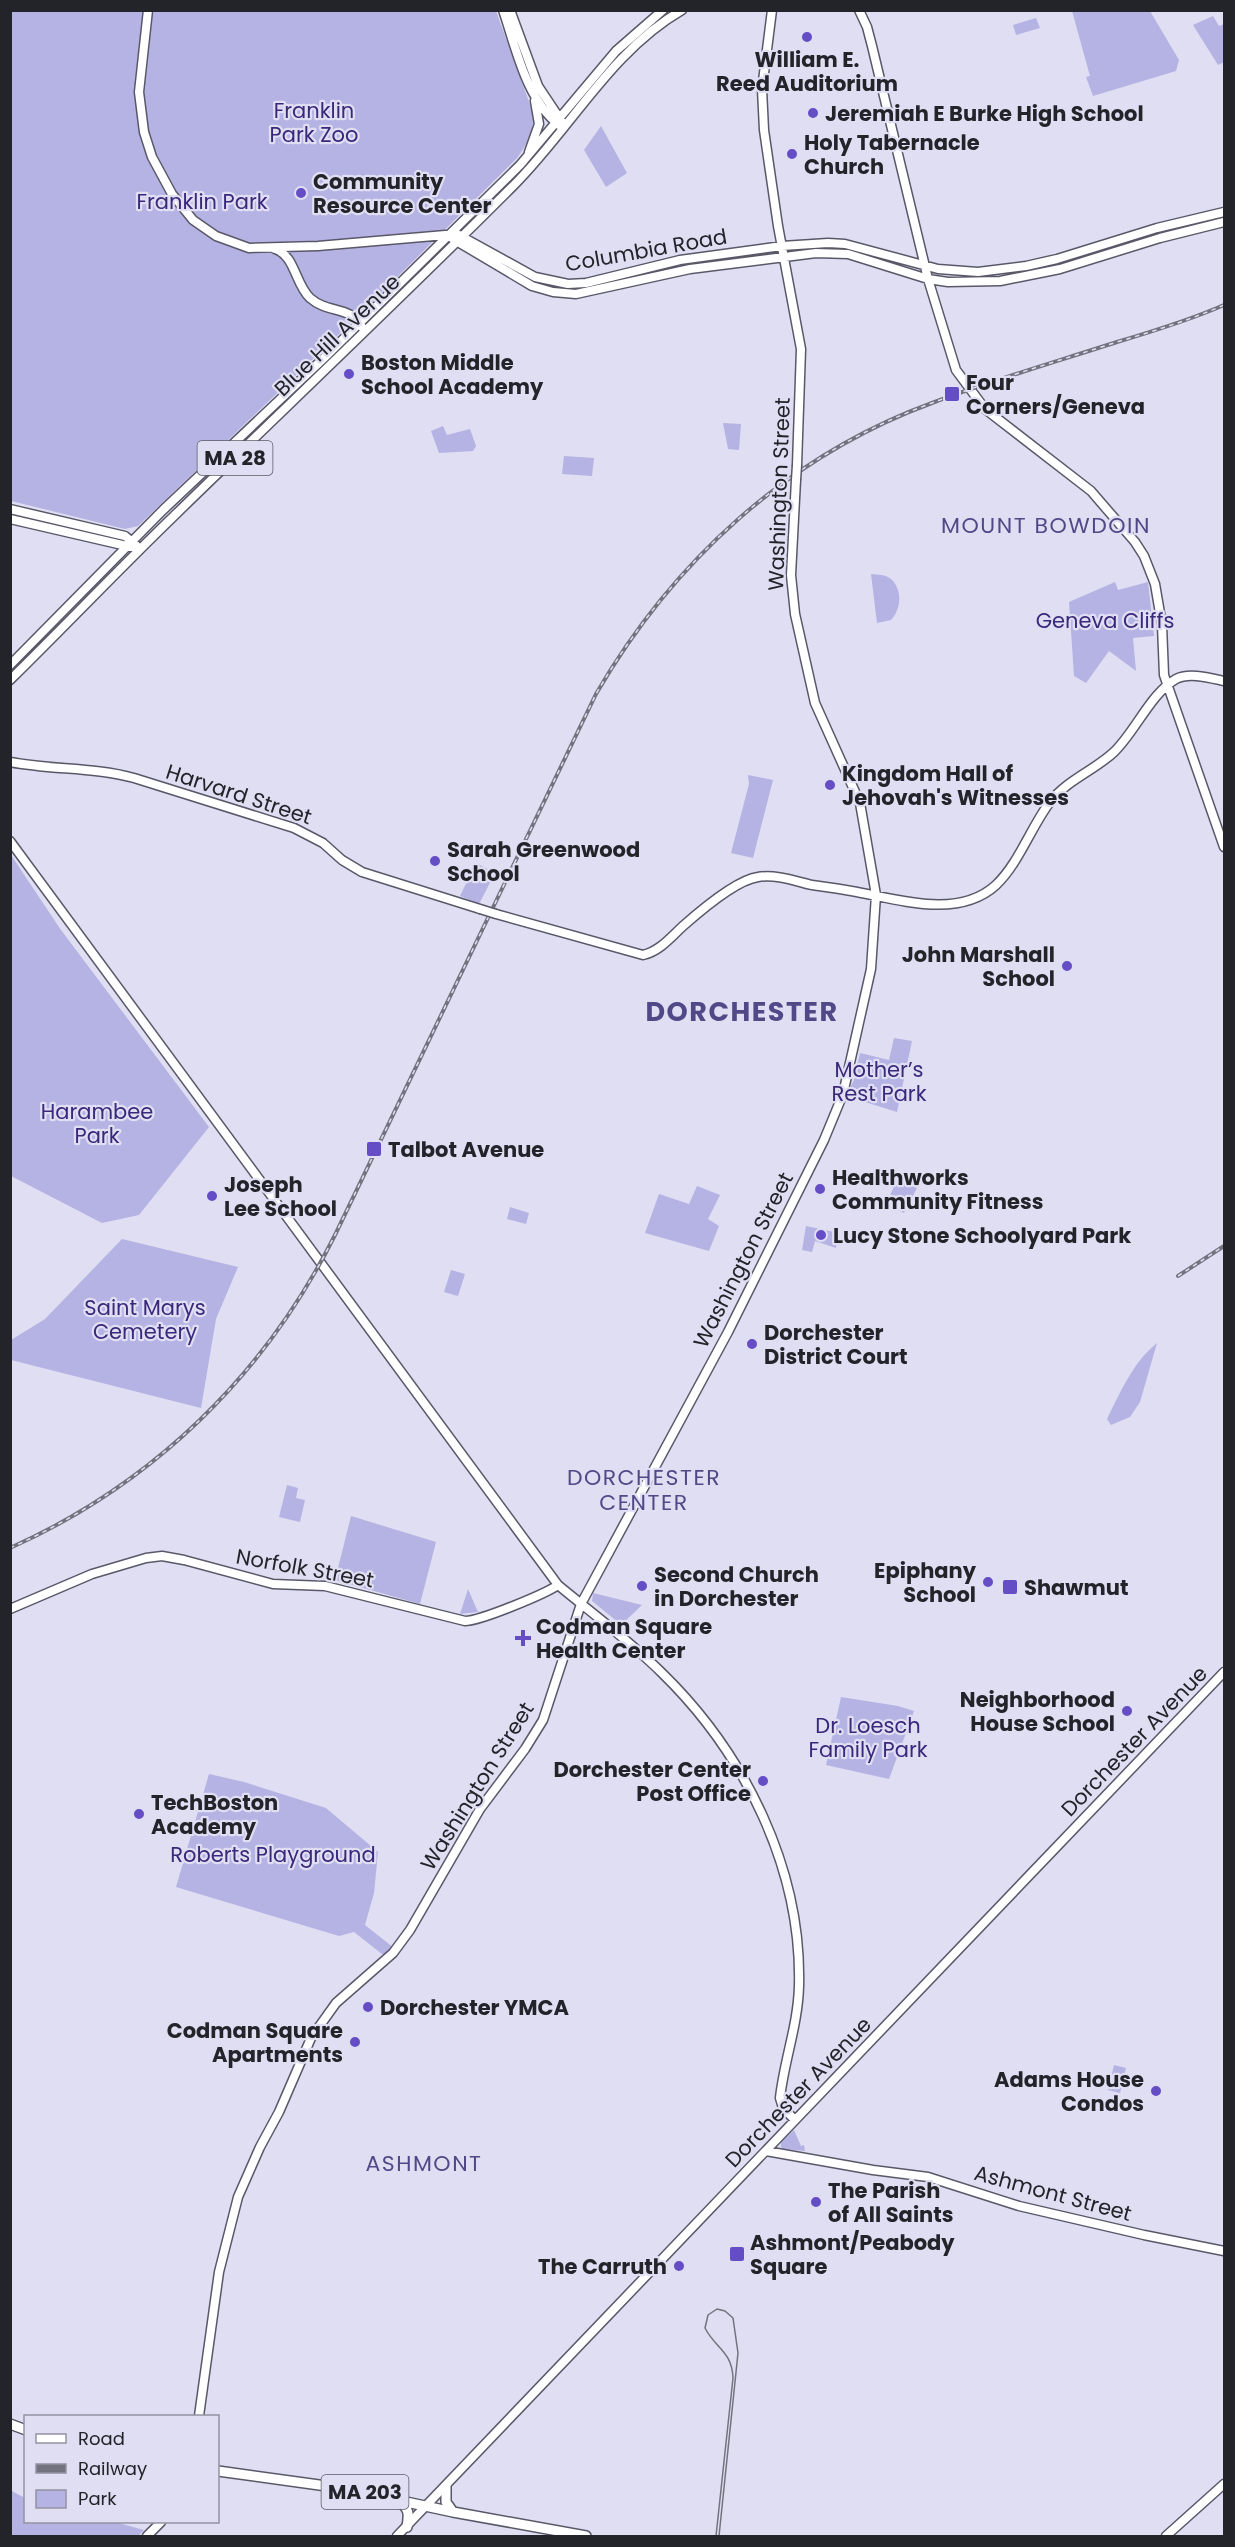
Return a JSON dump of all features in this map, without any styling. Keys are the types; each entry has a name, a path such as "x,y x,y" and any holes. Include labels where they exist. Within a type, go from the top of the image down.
{"highway":[{"name":"MA 203","path":"219,2471 313,2483 586,2536"},
{"path":"446,2486 447,2502 453,2512"},
{"path":"393,2499 407,2509 409,2514 407,2527"}],"main road":[{"name":"Columbia Road","path":"148,10 140,71 140,102 147,144 162,178 185,212 205,230 238,245 254,249 450,234 535,277 568,284 586,283 680,260 782,246 845,244 925,266 957,272 978,272 1026,266 1057,259 1157,228 1224,212"},
{"name":"MA 28","path":"503,10 537,108 538,124 532,146 520,165"},
{"path":"510,10 533,74 564,128"},
{"name":"Blue Hill Avenue","path":"10,665 130,544 520,165 616,51 663,10"},
{"name":"Blue Hill Avenue","path":"10,680 140,550 461,239 527,172 606,76 647,35 682,10"},
{"name":"Washington Street","path":"200,2415 219,2272 239,2194 279,2112 311,2038 341,1998 393,1953 410,1930 480,1809 538,1729 551,1699 581,1604 728,1332 837,1111 848,1075 871,969 876,896 860,803 815,702 795,614 791,574 801,349 766,148 762,89 771,10"},
{"path":"859,10 872,45 928,279 954,364 978,402 1002,423 1085,485 1116,518 1144,556 1155,584 1162,625 1162,666 1224,847"},
{"path":"529,84 544,110 558,121"},
{"path":"546,100 561,107 573,101"},
{"name":"Columbia Road","path":"461,239 532,286 553,292 576,294 690,269 816,253 848,254 928,279 948,282 1000,281 1078,264 1158,239 1224,222"},
{"path":"293,268 293,252 306,246"},
{"path":"272,248 284,253 301,287 312,299 326,308 350,313 360,322 366,333"},
{"path":"10,509 127,537 130,544"},
{"path":"10,519 130,544 140,550"},
{"path":"1168,685 1180,677 1196,676 1224,681"},
{"name":"Harvard Street","path":"10,762 38,767 112,772 309,834 362,872 496,914 643,954 659,949 685,924 725,895 744,882 759,877 787,879 921,904 945,905 984,894 1005,873 1051,801 1066,787 1113,753 1168,685"},
{"path":"10,841 558,1585 644,1656 673,1684 698,1714 747,1787 772,1838 793,1903 799,1952 798,2006 780,2098 783,2108 795,2120"},
{"name":"Norfolk Street","path":"10,1609 92,1574 139,1560 162,1556 273,1584 325,1586 465,1621 487,1616 542,1594 558,1585"},
{"name":"Dorchester Avenue","path":"397,2536 1224,1672"},
{"name":"Ashmont Street","path":"766,2151 934,2178 1012,2204 1224,2251"},
{"path":"1166,2536 1224,2484"},
{"path":"147,2536 160,2523"}],"green space":[{"name":"Franklin Park","path":"11,11 496,11 532,110 532,130 517,158 360,314 138,526 125,529 11,501"},
{"path":"1072,11 1150,11 1179,60 1176,71 1093,96 1086,77 1090,76"},
{"path":"1213,16 1219,26 1224,24 1224,62 1218,65 1193,25"},
{"path":"1036,18 1040,28 1016,35 1013,25"},
{"path":"601,126 627,173 606,187 584,150"},
{"path":"723,423 741,424 739,450 728,449"},
{"path":"443,426 447,435 470,429 476,446 473,451 439,453 431,431"},
{"path":"564,456 594,458 592,476 562,474"},
{"path":"871,574 889,577 895,584 899,594 899,606 891,620 877,623"},
{"name":"Geneva Cliffs","path":"1115,582 1118,590 1148,582 1154,636 1133,638 1136,671 1109,651 1086,683 1074,676 1069,602"},
{"path":"748,775 773,780 753,858 731,853 749,784"},
{"name":"Harambee Park","path":"11,855 61,930 209,1127 139,1215 102,1223 11,1176"},
{"path":"476,863 495,873 479,904 460,896"},
{"name":"Mother’s Rest Park","path":"894,1038 912,1041 897,1112 846,1096 854,1080 860,1053 889,1060"},
{"path":"897,1180 917,1188 904,1213 886,1204"},
{"path":"697,1186 720,1195 708,1219 719,1226 709,1251 645,1233 659,1194 689,1204"},
{"path":"510,1207 529,1213 526,1224 507,1219"},
{"name":"Lucy Stone Schoolyard Park","path":"806,1226 839,1233 836,1248 815,1241 812,1252 802,1250"},
{"name":"Saint Marys Cemetery","path":"122,1239 238,1267 216,1319 201,1408 11,1360 11,1340 45,1319"},
{"path":"451,1270 465,1274 458,1296 444,1292"},
{"path":"1157,1343 1140,1402 1130,1417 1111,1425 1107,1419 1128,1378 1141,1359"},
{"path":"287,1485 298,1488 296,1498 305,1500 300,1522 279,1517"},
{"path":"351,1516 436,1542 420,1604 335,1580"},
{"path":"468,1589 478,1612 460,1614"},
{"path":"593,1593 642,1605 623,1623 619,1623 592,1601"},
{"name":"Dr. Loesch Family Park","path":"841,1697 898,1706 914,1711 889,1779 826,1765"},
{"name":"Roberts Playground","path":"209,1774 244,1782 326,1808 378,1852 374,1893 365,1925 394,1948 387,1958 354,1932 339,1936 176,1887"},
{"path":"1114,2065 1126,2068 1120,2093 1108,2090"},
{"path":"794,2130 801,2146 804,2145 805,2151 781,2147 781,2142"},
{"path":"10,2490 24,2497 24,2523 119,2523 144,2530 138,2536 11,2536"}],"tram line":[{"path":"716,2536 733,2378 730,2362 705,2328 708,2315 717,2309 725,2311 733,2318 738,2353 719,2536"}],"railway":[{"path":"10,1548 62,1522 111,1492 157,1458 200,1420 239,1379 275,1334 307,1286 335,1235 596,694 626,646 697,558 738,519 782,484 829,452 879,425 932,403 1024,371 1172,325 1224,305"},
{"path":"1178,1276 1224,1246"}],"place":[{"name":"William E. Reed Auditorium","path":"807,37"},
{"name":"Jeremiah E Burke High School","path":"813,113"},
{"name":"Holy Tabernacle Church","path":"792,154"},
{"name":"Community Resource Center","path":"301,193"},
{"name":"Boston Middle School Academy","path":"349,374"},
{"name":"Four Corners/Geneva","path":"952,394"},
{"name":"Kingdom Hall of Jehovah's Witnesses","path":"830,785"},
{"name":"Sarah Greenwood School","path":"435,861"},
{"name":"John Marshall School","path":"1067,966"},
{"name":"Talbot Avenue","path":"374,1149"},
{"name":"Healthworks Community Fitness","path":"820,1189"},
{"name":"Joseph Lee School","path":"212,1196"},
{"name":"Lucy Stone Schoolyard Park","path":"821,1235"},
{"name":"Dorchester District Court","path":"752,1344"},
{"name":"Epiphany School","path":"988,1582"},
{"name":"Second Church in Dorchester","path":"642,1586"},
{"name":"Shawmut","path":"1010,1587"},
{"name":"Codman Square Health Center","path":"523,1638"},
{"name":"Neighborhood House School","path":"1127,1711"},
{"name":"Dorchester Center Post Office","path":"763,1781"},
{"name":"TechBoston Academy","path":"139,1814"},
{"name":"Dorchester YMCA","path":"368,2007"},
{"name":"Codman Square Apartments","path":"355,2042"},
{"name":"Adams House Condos","path":"1156,2091"},
{"name":"The Parish of All Saints","path":"816,2202"},
{"name":"Ashmont/Peabody Square","path":"737,2254"},
{"name":"The Carruth","path":"679,2266"}],"district":[{"name":"MOUNT BOWDOIN","path":"1046,525"},
{"name":"DORCHESTER","path":"742,1011"},
{"name":"DORCHESTER CENTER","path":"644,1490"},
{"name":"ASHMONT","path":"424,2163"}],"park label":[{"name":"Franklin Park Zoo","path":"314,122"}]}
